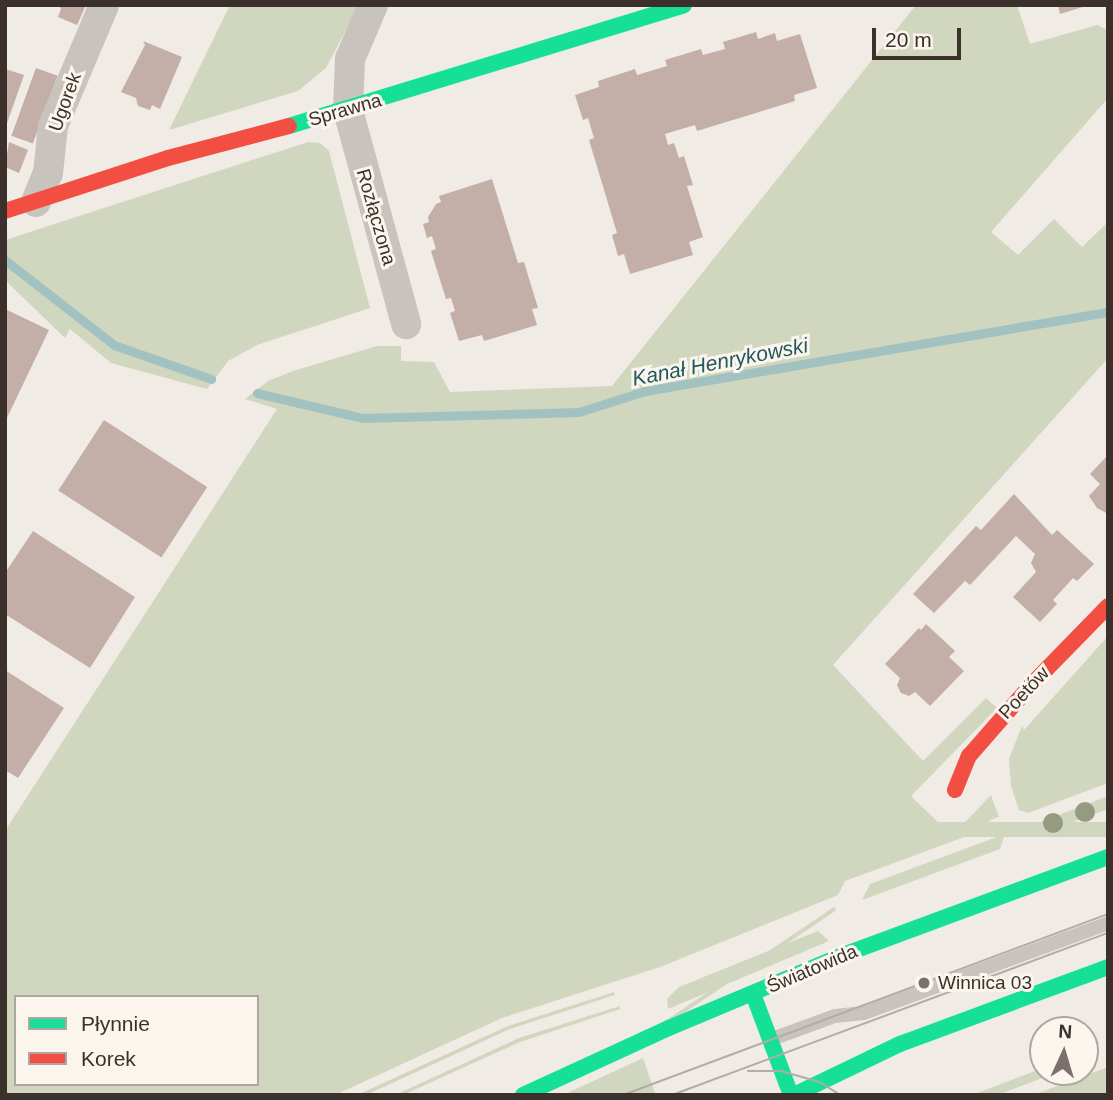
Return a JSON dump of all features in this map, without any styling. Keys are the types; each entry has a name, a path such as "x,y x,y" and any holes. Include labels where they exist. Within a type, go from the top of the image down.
{"street":[{"name":"Ugorek","path":"36,202 48,173 53,126 104,5"},
{"name":"Rozłączona","path":"373,5 351,59 348,110 406,324"},
{"name":"Sprawna","path":"5,211 168,158 348,110 684,5"},
{"name":"Poetów","path":"955,790 968,756 1031,685 1108,606"},
{"name":"Światowida","path":"523,1095 843,955 1108,857"},
{"path":"753,994 792,1095 879,1053 1108,967"}],"lane":[{"path":"770,1039 835,1016 864,1013 1108,923"}],"green space":[{"path":"230,5 359,5 326,68 298,91 169,130"},
{"path":"916,5 1017,5 1030,44 1097,25 1108,30 1108,98 991,232 1018,255 1054,219 1082,247 1108,222 1108,358 833,665 923,761 986,698 997,708 911,796 952,836 991,795 999,817 990,820 986,829 845,881 838,895 660,967 502,1018 335,1095 5,1095 5,831 277,409 245,399 268,381 377,346 401,346 401,361 434,362 450,392 612,386"},
{"path":"308,142 320,143 329,151 370,308 257,345 228,361 207,389 111,363 70,329 65,338 5,280 5,240"},
{"path":"1108,636 1108,783 1028,813 1019,810 1011,786 1009,759 1022,726 1024,730"},
{"path":"1108,796 1108,809 1032,837 1017,831"},
{"path":"849,822 1108,822 1108,837 849,837"},
{"path":"1005,834 1000,849 862,900 870,884"},
{"path":"834,907 836,910 663,1027 661,1024"},
{"path":"818,931 829,941 668,1009 667,999 679,987"},
{"path":"614,992 615,995 510,1029 366,1095 357,1095 508,1026"},
{"path":"620,1006 620,1009 520,1042 403,1095 395,1095 519,1038"},
{"path":"643,1058 655,1093 563,1095"},
{"path":"1108,1067 1108,1095 1033,1095 1057,1086 1099,1086 1099,1070"},
{"path":"1029,1073 1029,1083 998,1095 972,1095"}],"building":[{"path":"58,5 86,5 77,25 58,17 61,9"},
{"path":"1058,5 1086,5 1086,6 1060,14"},
{"path":"756,32 758,39 775,33 777,41 800,34 817,88 794,95 795,101 697,131 695,125 665,134 668,145 674,143 679,158 684,156 693,185 687,186 703,237 689,242 693,255 630,274 624,254 618,256 612,235 617,233 589,140 594,138 588,118 583,120 575,95 599,87 598,81 635,69 637,75 667,66 665,60 701,49 703,55 725,49 723,42"},
{"path":"143,41 182,57 160,109 152,105 150,110 138,106 136,98 121,92 145,45"},
{"path":"36,68 58,76 33,144 11,136"},
{"path":"5,69 24,75 6,126 5,126"},
{"path":"9,142 28,150 19,173 5,167"},
{"path":"492,179 518,263 524,262 538,308 532,309 537,325 484,341 482,335 459,341 450,313 455,311 451,298 446,299 431,251 436,249 432,236 427,238 423,224 429,222 428,217 436,204 441,202 439,196"},
{"path":"5,309 49,330 5,422"},
{"path":"104,420 207,487 161,557 58,490"},
{"path":"1108,455 1108,514 1097,508 1089,496 1100,484 1090,474"},
{"path":"1014,494 1052,535 1057,530 1094,564 1077,581 1073,578 1053,600 1057,604 1040,622 1013,597 1036,572 1031,563 1035,554 1016,536 970,585 965,581 934,613 913,594 976,526 981,530"},
{"path":"33,531 135,597 90,668 5,614 5,573"},
{"path":"926,624 955,651 949,657 964,671 930,706 915,692 909,696 901,693 897,685 900,678 885,664"},
{"path":"5,670 64,708 18,778 5,770"}],"waterway":[{"name":"Kanał Henrykowski","path":"5,260 114,345 211,379"},
{"name":"Kanał Henrykowski","path":"257,393 363,418 579,412 645,391 1107,312"}],"tram line":[{"path":"623,1095 1108,914"},
{"path":"672,1095 1108,933"},
{"path":"748,1071 781,1071 820,1082 840,1095"}],"traffic: fast":[{"path":"289,126 684,5"},
{"path":"523,1095 669,1028 843,955 1108,857"},
{"path":"794,1095 900,1044 1108,967"},
{"path":"753,994 791,1095"}],"traffic: jam":[{"path":"5,211 168,158 289,126"},
{"path":"955,790 969,756 1031,685 1108,606"}],"place":[{"name":"Winnica 03","path":"924,983"}]}
